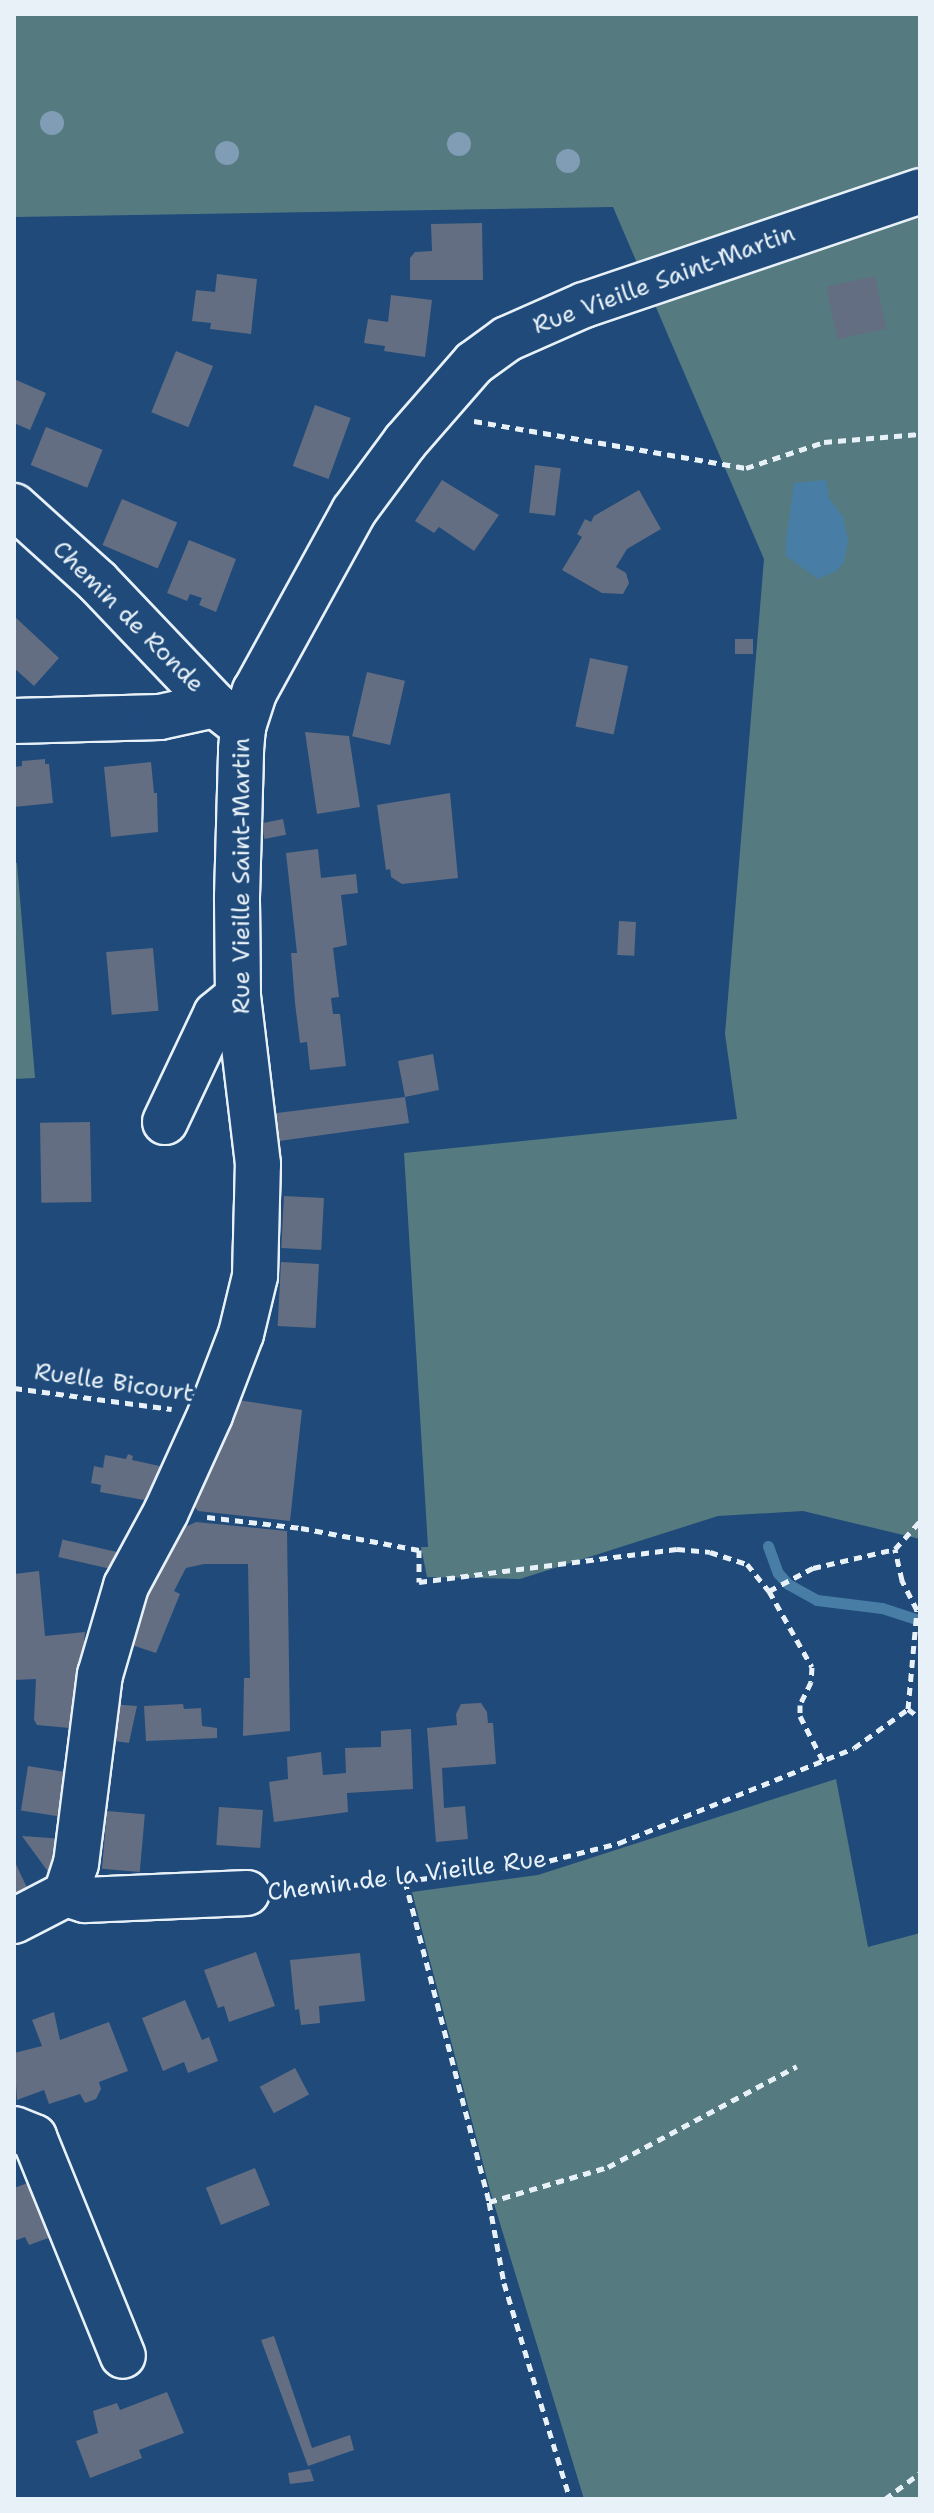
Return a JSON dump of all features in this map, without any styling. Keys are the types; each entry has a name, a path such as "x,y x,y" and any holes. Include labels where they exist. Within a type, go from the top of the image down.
{"street":[{"name":"Rue Vieille Saint-Martin","path":"66,1894 76,1864 100,1675 126,1586 166,1512 210,1415 241,1334 255,1276 258,1164 238,996 229,716 255,691 354,511 436,405 474,363 507,339 543,321 920,191"},
{"name":"Chemin de Ronde","path":"14,506 97,581 229,716"},
{"path":"14,721 229,716"},
{"path":"165,1122 216,1014 238,996"},
{"name":"Chemin de la Vieille Rue","path":"66,1894 85,1900 247,1893"},
{"path":"14,1921 66,1894"},
{"path":"14,2129 34,2137 123,2356"}],"path":[{"path":"436,405 481,424 746,468 824,442 920,434"},
{"name":"Ruelle Bicourt","path":"14,1388 210,1415"},
{"path":"166,1512 301,1528 419,1550 419,1582 677,1549 710,1552 747,1564 769,1591 812,1667 811,1682 800,1705 800,1716 823,1761"},
{"path":"769,1591 813,1568 895,1549 920,1521"},
{"path":"895,1549 902,1580 917,1610 908,1709 920,1718"},
{"name":"Chemin de la Vieille Rue","path":"247,1893 405,1881 536,1864 619,1843 854,1748 908,1709"},
{"path":"405,1881 489,2202 504,2283 570,2499"},
{"path":"489,2202 608,2167 797,2066"},
{"path":"885,2499 920,2473"}],"green space":[{"path":"14,14 920,14 920,1539 803,1511 718,1516 520,1579 427,1577 421,1547 428,1547 404,1153 737,1119 725,1034 764,559 613,207 14,217"},
{"path":"14,863 17,863 35,1078 14,1079"},
{"path":"836,1779 868,1947 920,1933 920,2499 584,2499 491,2194 412,1892 538,1875"}],"water":[{"path":"826,480 829,498 843,517 848,540 844,562 836,571 818,579 786,556 786,541 794,483"}],"building":[{"path":"482,223 483,280 410,280 410,258 415,252 432,251 431,224"},
{"path":"217,274 257,279 251,334 210,329 211,323 192,321 196,290 215,292"},
{"path":"875,276 886,329 837,339 826,286"},
{"path":"391,295 432,300 425,357 384,351 385,346 364,343 368,319 388,322"},
{"path":"176,351 213,366 188,427 151,412"},
{"path":"14,379 46,393 30,430 14,423"},
{"path":"315,405 351,418 328,479 293,466"},
{"path":"46,427 103,450 87,488 31,465"},
{"path":"535,465 561,468 555,516 529,513"},
{"path":"442,480 499,515 474,551 439,527 434,533 415,521"},
{"path":"639,490 661,529 627,549 616,567 626,573 629,583 623,594 602,593 562,570 582,537 577,534 585,519 591,522 594,516"},
{"path":"122,499 177,522 158,568 102,545"},
{"path":"189,540 236,559 216,612 199,605 202,598 190,594 187,601 167,593"},
{"path":"14,616 59,658 34,686 14,668"},
{"path":"735,639 753,639 753,654 735,654"},
{"path":"590,658 628,666 614,735 575,726"},
{"path":"367,672 405,681 390,745 352,736"},
{"path":"305,732 349,736 360,807 317,814"},
{"path":"45,759 45,764 49,764 53,803 14,807 14,767 22,766 22,761"},
{"path":"151,762 154,793 157,793 158,832 111,837 104,767"},
{"path":"450,793 458,878 402,884 391,877 390,869 386,870 377,805"},
{"path":"283,819 286,835 264,839 261,823"},
{"path":"318,849 321,878 356,874 358,893 341,895 347,945 333,948 339,997 331,998 333,1014 340,1014 346,1066 310,1070 307,1042 300,1043 295,1003 291,953 297,953 286,853"},
{"path":"619,921 636,922 634,956 617,955"},
{"path":"153,948 158,1011 112,1015 106,952"},
{"path":"433,1054 439,1090 405,1097 398,1061"},
{"path":"405,1097 409,1123 272,1142 269,1114"},
{"path":"90,1122 91,1202 41,1203 40,1123"},
{"path":"284,1196 324,1198 321,1250 281,1248"},
{"path":"281,1262 319,1264 316,1328 278,1326"},
{"path":"231,1399 302,1410 290,1521 198,1511 194,1506"},
{"path":"128,1454 133,1456 132,1460 173,1469 155,1502 100,1492 101,1485 91,1483 94,1466 103,1468 105,1455 126,1459"},
{"path":"196,1522 287,1531 290,1731 243,1736 244,1678 250,1678 248,1564 204,1564 186,1568 174,1591 180,1594 156,1653 123,1642 166,1536"},
{"path":"62,1539 117,1552 113,1570 58,1557"},
{"path":"39,1571 45,1636 85,1632 76,1723 70,1728 37,1725 34,1720 36,1679 14,1680 14,1574"},
{"path":"481,1703 487,1712 488,1723 493,1723 496,1764 442,1768 444,1808 465,1806 468,1839 436,1842 427,1728 457,1725 456,1714 461,1704"},
{"path":"111,1704 137,1706 129,1743 107,1740"},
{"path":"183,1704 184,1709 201,1708 202,1726 217,1728 217,1738 146,1741 144,1706"},
{"path":"411,1729 413,1789 347,1793 348,1812 274,1822 269,1782 288,1779 287,1757 321,1752 323,1775 346,1773 345,1748 381,1747 381,1731"},
{"path":"28,1766 71,1773 64,1817 21,1810"},
{"path":"219,1807 263,1810 260,1848 216,1845"},
{"path":"107,1811 145,1814 140,1872 102,1869"},
{"path":"22,1836 64,1839 49,1873"},
{"path":"14,1860 29,1892 14,1900"},
{"path":"256,1952 275,2006 229,2022 224,2006 218,2008 204,1970"},
{"path":"360,1953 365,2001 319,2006 320,2023 301,2025 299,2009 295,2010 290,1960"},
{"path":"185,2000 202,2040 209,2037 218,2061 188,2073 184,2062 163,2071 142,2018"},
{"path":"54,2012 60,2040 109,2022 128,2071 99,2082 101,2089 96,2099 85,2103 80,2094 49,2104 44,2090 17,2100 14,2053 42,2046 32,2020"},
{"path":"295,2068 309,2094 274,2113 260,2087"},
{"path":"255,2168 270,2205 221,2225 206,2188"},
{"path":"41,2178 62,2233 29,2245 25,2237 14,2241 14,2188"},
{"path":"274,2336 312,2448 350,2435 354,2450 308,2466 261,2340"},
{"path":"167,2392 184,2433 139,2450 142,2458 90,2478 76,2441 98,2433 93,2411 117,2403 120,2410"},
{"path":"310,2469 314,2481 290,2484 288,2473"}],"waterway":[{"path":"768,1546 778,1573 788,1584 817,1600 882,1608 920,1620"}]}
